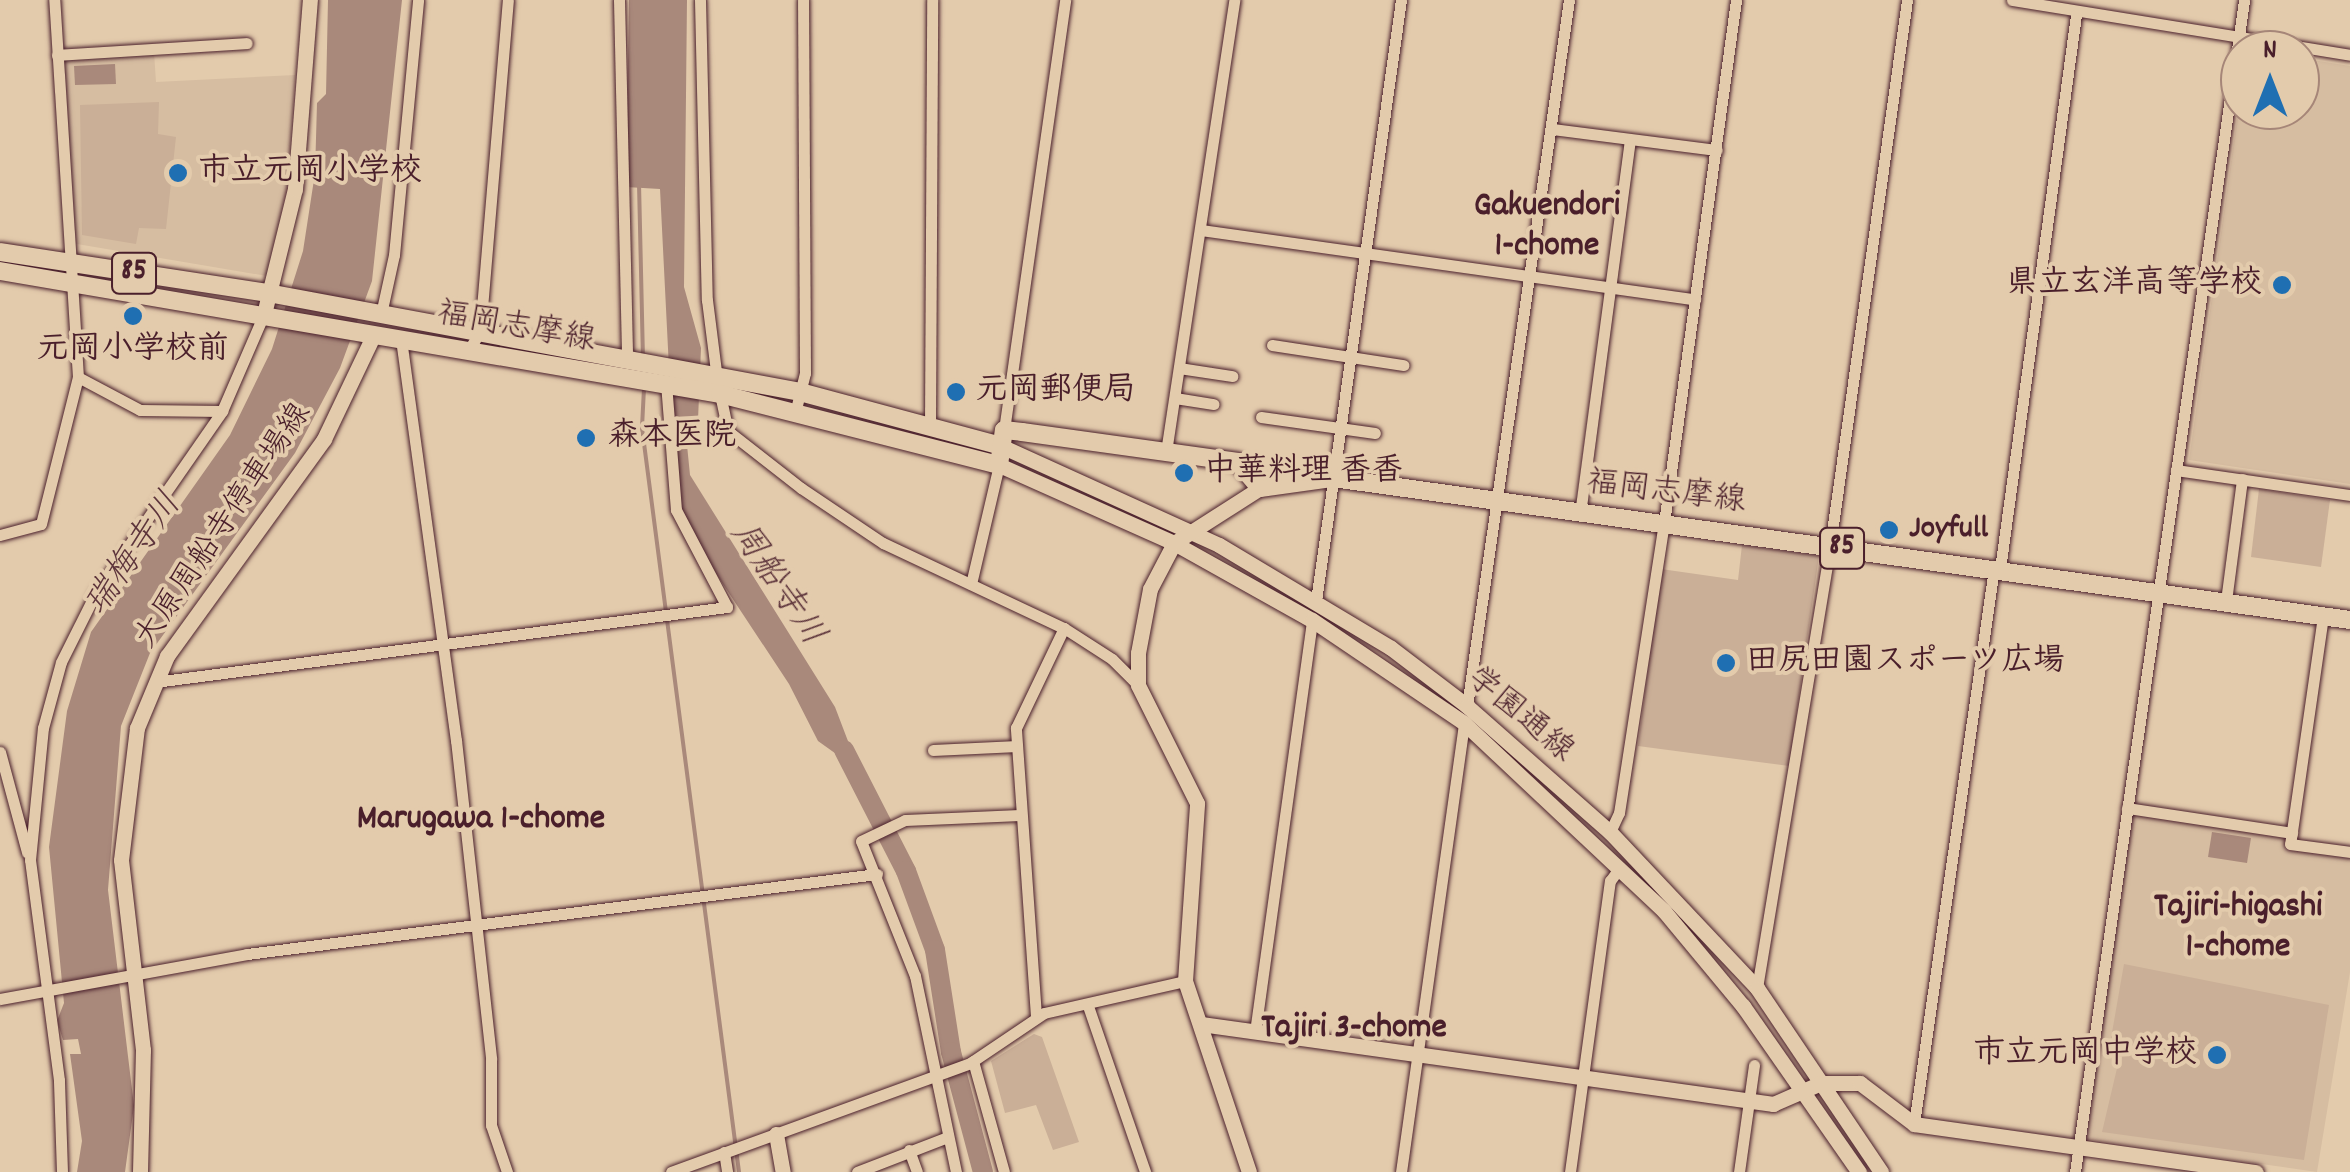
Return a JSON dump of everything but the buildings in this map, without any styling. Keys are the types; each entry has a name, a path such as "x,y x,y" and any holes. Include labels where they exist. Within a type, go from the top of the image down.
{"main road":[{"name":"福岡志摩線","path":"0,252 268,293 480,332 628,370 666,384 715,384 930,426 1001,447"},
{"name":"福岡志摩線","path":"0,271 468,351 628,370"},
{"name":"85","path":"628,370 715,384"},
{"name":"福岡志摩線","path":"798,401 1001,447 1166,452 1238,462 1260,488 1333,478 2350,620"}],"street":[{"path":"0,535 41,524 78,377 69,285 54,0"},
{"path":"30,860 42,728 61,662 95,594 222,411 264,314 295,190 310,0"},
{"path":"382,314 394,254 418,0"},
{"path":"468,351 480,332 508,0"},
{"path":"620,0 628,370"},
{"path":"700,0 707,300 715,384 728,431 801,488 883,544 1064,628 1112,659 1138,686 1198,803 1185,982 1250,1172"},
{"path":"798,401 805,373 803,0"},
{"path":"930,426 932,0"},
{"path":"972,584 1001,447 1065,0"},
{"path":"1166,452 1234,0"},
{"path":"1316,600 1401,0"},
{"path":"1467,706 1568,0"},
{"path":"1610,832 1620,813 1664,523 1736,0"},
{"path":"1757,988 1830,546 1907,0"},
{"path":"2012,0 2220,35"},
{"path":"2239,30 2244,0"},
{"path":"1914,1124 1997,569 2073,8"},
{"path":"56,55 247,43"},
{"path":"2320,50 2350,55"},
{"path":"1552,129 1717,150"},
{"path":"2075,1172 2225,130"},
{"path":"1580,514 1630,140"},
{"path":"1201,230 1696,300"},
{"name":"大原周船寺停車場線","path":"140,1172 143,1050 122,910 124,807 137,728 167,656 324,439 374,334"},
{"path":"401,340 444,647 476,924 492,1125 507,1172"},
{"path":"1272,345 1403,365"},
{"path":"1179,368 1232,376"},
{"path":"78,377 140,410 222,411"},
{"path":"156,682 727,607 676,510 666,384"},
{"path":"1174,398 1214,404"},
{"path":"1261,417 1375,433"},
{"name":"学園通線","path":"1001,447 1186,531 1316,600 1467,706 1610,832 1757,988 1881,1172"},
{"name":"学園通線","path":"1001,447 1312,620 1464,723 1620,866 1708,962 1806,1092 1859,1172"},
{"path":"2176,470 2350,495"},
{"path":"2226,601 2242,479"},
{"path":"1138,686 1150,589 1174,543 1186,531 1260,488"},
{"path":"2324,616 2290,844 2350,852"},
{"path":"1255,1032 1312,620"},
{"path":"1036,1016 1017,746 1022,710 1064,628"},
{"path":"1401,1172 1464,723"},
{"path":"934,750 1017,746"},
{"path":"0,752 30,860 48,988 62,1172"},
{"path":"2127,808 2292,833"},
{"path":"956,1172 945,1138 915,976 877,874 860,840 905,820 1020,815"},
{"path":"1570,1172 1610,881 1620,866"},
{"path":"0,999 131,974 476,924 877,874"},
{"path":"671,1172 972,1062 1036,1016 1185,982"},
{"path":"1088,1006 1145,1172"},
{"path":"1201,1024 1583,1074 1773,1104 1821,1083 1873,1087 1914,1124 2249,1172"},
{"path":"972,1062 1004,1172"},
{"path":"1739,1172 1754,1065"},
{"path":"776,1134 783,1172"},
{"path":"857,1172 945,1138"},
{"path":"909,1150 918,1172"},
{"path":"724,1152 726,1172"}],"shaded area":[{"path":"328,0 402,0 372,281 340,368 295,453 150,653 121,726 108,890 134,1106 125,1172 77,1172 82,1141 70,1054 81,1054 78,1039 63,1040 57,1021 64,1003 49,847 67,711 91,632 230,435 272,349 303,251 315,173 317,103 326,94"},
{"path":"629,0 687,0 684,287 701,348 698,420 686,435 690,475 835,707 859,770 851,779 839,756 818,741 789,684 684,525 675,488 660,189 626,187"},
{"name":"市立元岡小学校","path":"154,52 156,82 295,75 287,189 267,276 71,243 63,57"},
{"name":"県立玄洋高等学校","path":"2320,61 2350,66 2350,484 2189,460 2235,130 2320,130"},
{"path":"115,64 116,84 75,85 74,66"},
{"path":"159,102 158,134 176,137 166,229 139,228 136,244 82,235 80,105"},
{"path":"2259,489 2330,500 2321,567 2251,557"},
{"name":"田尻田園スポーツ広場","path":"1742,545 1819,556 1789,766 1638,746 1661,569 1738,580"},
{"name":"市立元岡中学校","path":"2131,813 2286,835 2285,849 2350,857 2350,972 2317,1172 2086,1139"},
{"path":"2212,832 2251,838 2247,863 2208,857"},
{"path":"2124,964 2329,1005 2304,1160 2102,1132 2122,1047 2110,1044"},
{"path":"1034,1034 1042,1037 1079,1142 1053,1150 1036,1105 1005,1113 991,1061"}],"waterway":[{"path":"639,183 643,359"},
{"path":"644,388 642,428 739,1172"},
{"name":"周船寺川","path":"844,750 906,871 935,950 951,1052 983,1172"}],"place":[{"name":"市立元岡小学校","path":"178,173"},
{"name":"県立玄洋高等学校","path":"2282,285"},
{"name":"元岡小学校前","path":"133,316"},
{"name":"元岡郵便局","path":"956,392"},
{"name":"森本医院","path":"586,438"},
{"name":"中華料理 香香","path":"1184,473"},
{"name":"Joyfull","path":"1889,530"},
{"name":"田尻田園スポーツ広場","path":"1726,663"},
{"name":"市立元岡中学校","path":"2217,1055"}],"district":[{"name":"Gakuendori 1-chome","path":"1547,227"},
{"name":"Marugawa 1-chome","path":"481,820"},
{"name":"Tajiri-higashi 1-chome","path":"2238,928"},
{"name":"Tajiri 3-chome","path":"1354,1029"}],"water label":[{"name":"瑞梅寺川","path":"135,555"}]}
